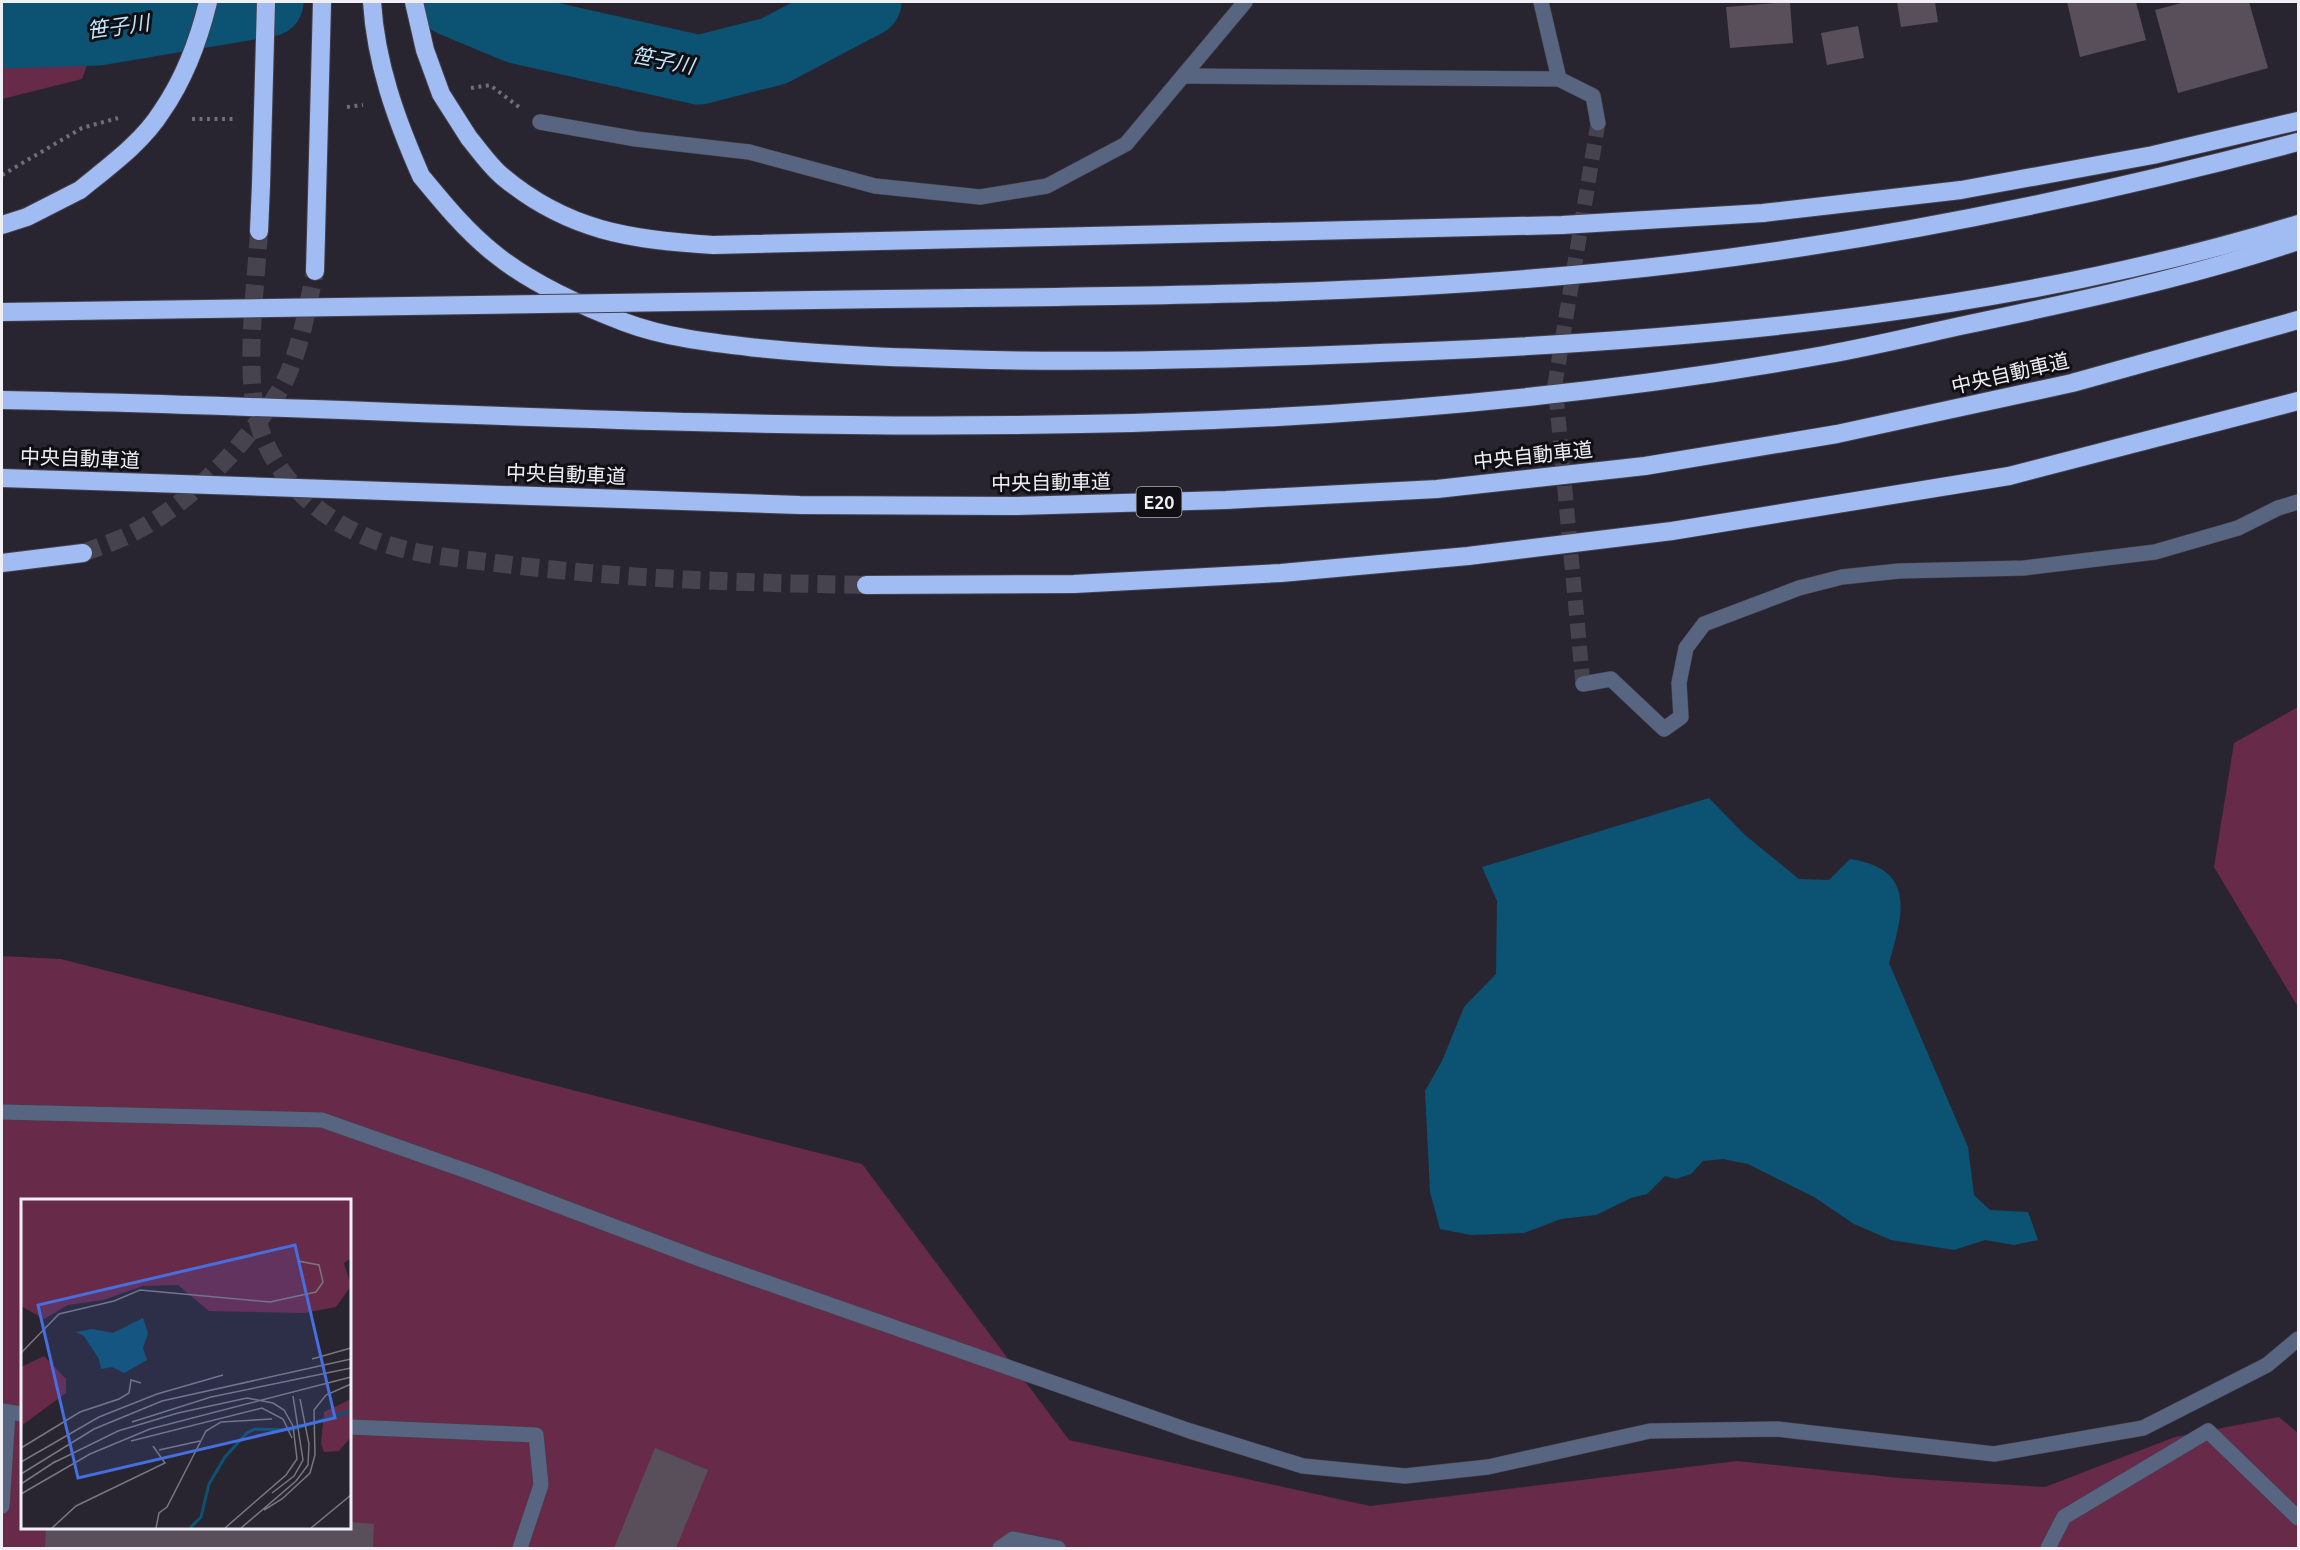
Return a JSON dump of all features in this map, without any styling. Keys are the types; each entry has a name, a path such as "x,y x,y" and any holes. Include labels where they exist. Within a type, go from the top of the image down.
{"highway":[{"path":"2,225 27,217 80,190 125,153 162,112 189,61 208,2"},
{"path":"259,231 266,2"},
{"path":"315,271 322,2"},
{"path":"372,2 382,73 398,122 421,176 456,219 496,255 544,287 628,324 708,342 803,352 1104,362 1322,356 1719,334 1875,316 2038,288 2234,244 2298,224"},
{"path":"414,2 425,50 441,94 469,138 501,175 547,208 600,231 656,242 713,245 1562,225 1763,213 1962,190 2153,155 2298,121"},
{"path":"2,312 885,299 1397,288 1596,273 1788,249 1967,219 2158,179 2298,142"},
{"path":"2,400 794,424 1002,425 1226,419 1428,407 1625,386 1825,355 2042,309 2244,259 2298,241"},
{"name":"中央自動車道","path":"2,478 812,505 1015,506 1226,500 1437,489 1645,465 1837,434 2072,383 2298,320"},
{"path":"866,585 1074,584 1281,573 1468,556 1672,531 2009,476 2298,401"},
{"path":"2,563 82,553"}],"street":[{"path":"540,122 636,139 749,152 875,186 980,197 1047,186 1126,144 1245,2"},
{"path":"1541,2 1559,79"},
{"path":"1184,76 1559,79 1593,96 1598,123"},
{"path":"1584,684 1611,680 1664,729 1681,717 1679,683 1686,648 1704,624 1753,604 1842,577 1899,571 2024,568 2156,552 2238,528 2277,508 2298,502"},
{"path":"2,1112 322,1120 478,1174 705,1261 1190,1431 1303,1466 1405,1476 1488,1467 1650,1431 1777,1429 1994,1454 2143,1428 2267,1365 2298,1339"},
{"path":"2,1506 11,1412"},
{"path":"351,1427 536,1435 541,1485 520,1548"},
{"path":"2048,1548 2064,1517 2208,1431 2298,1518"},
{"path":"1000,1548 1013,1539 1058,1548"}],"shaded area":[{"path":"2,2 110,2 82,79 2,99"},
{"path":"2298,707 2298,1007 2214,867 2234,743"},
{"path":"2,956 61,959 862,1164 1069,1440 1370,1506 1737,1461 1899,1478 2045,1487 2175,1437 2279,1417 2298,1433 2298,1548 2,1548"}],"water":[{"path":"1709,798 1745,835 1799,879 1829,880 1850,859 1871,864 1886,873 1895,883 1900,896 1900,911 1889,963 1968,1147 1974,1195 1990,1210 2028,1212 2038,1240 2014,1245 1985,1240 1954,1250 1891,1240 1854,1224 1814,1197 1748,1164 1723,1159 1703,1161 1691,1174 1676,1179 1665,1176 1647,1194 1631,1198 1596,1215 1561,1219 1524,1233 1471,1235 1440,1229 1430,1192 1425,1091 1442,1061 1464,1007 1496,974 1497,901 1482,867"}],"building":[{"path":"1790,2 1793,43 1730,48 1726,7"},
{"path":"1897,2 1935,2 1938,22 1901,27"},
{"path":"2067,2 2136,2 2146,40 2080,57"},
{"path":"2185,2 2249,2 2268,68 2178,93 2155,10"},
{"path":"1858,26 1864,58 1827,65 1821,33"},
{"path":"655,1448 708,1470 676,1548 614,1548"},
{"path":"351,1522 374,1524 373,1548 45,1548 46,1529 351,1529"}],"waterway":[{"name":"笹子川","path":"2,34 98,31 269,2"},
{"name":"笹子川","path":"452,2 517,29 699,70 774,51 867,2"}],"tunnel":[{"path":"1583,684 1555,384 1598,123"},
{"path":"259,231 251,354 254,402 258,422 273,458 284,475 297,490 327,516 344,526 379,542 414,551 549,569 685,579 866,585"},
{"path":"83,553 131,534 158,518 197,488 250,432 278,393 292,365 315,271"}]}
